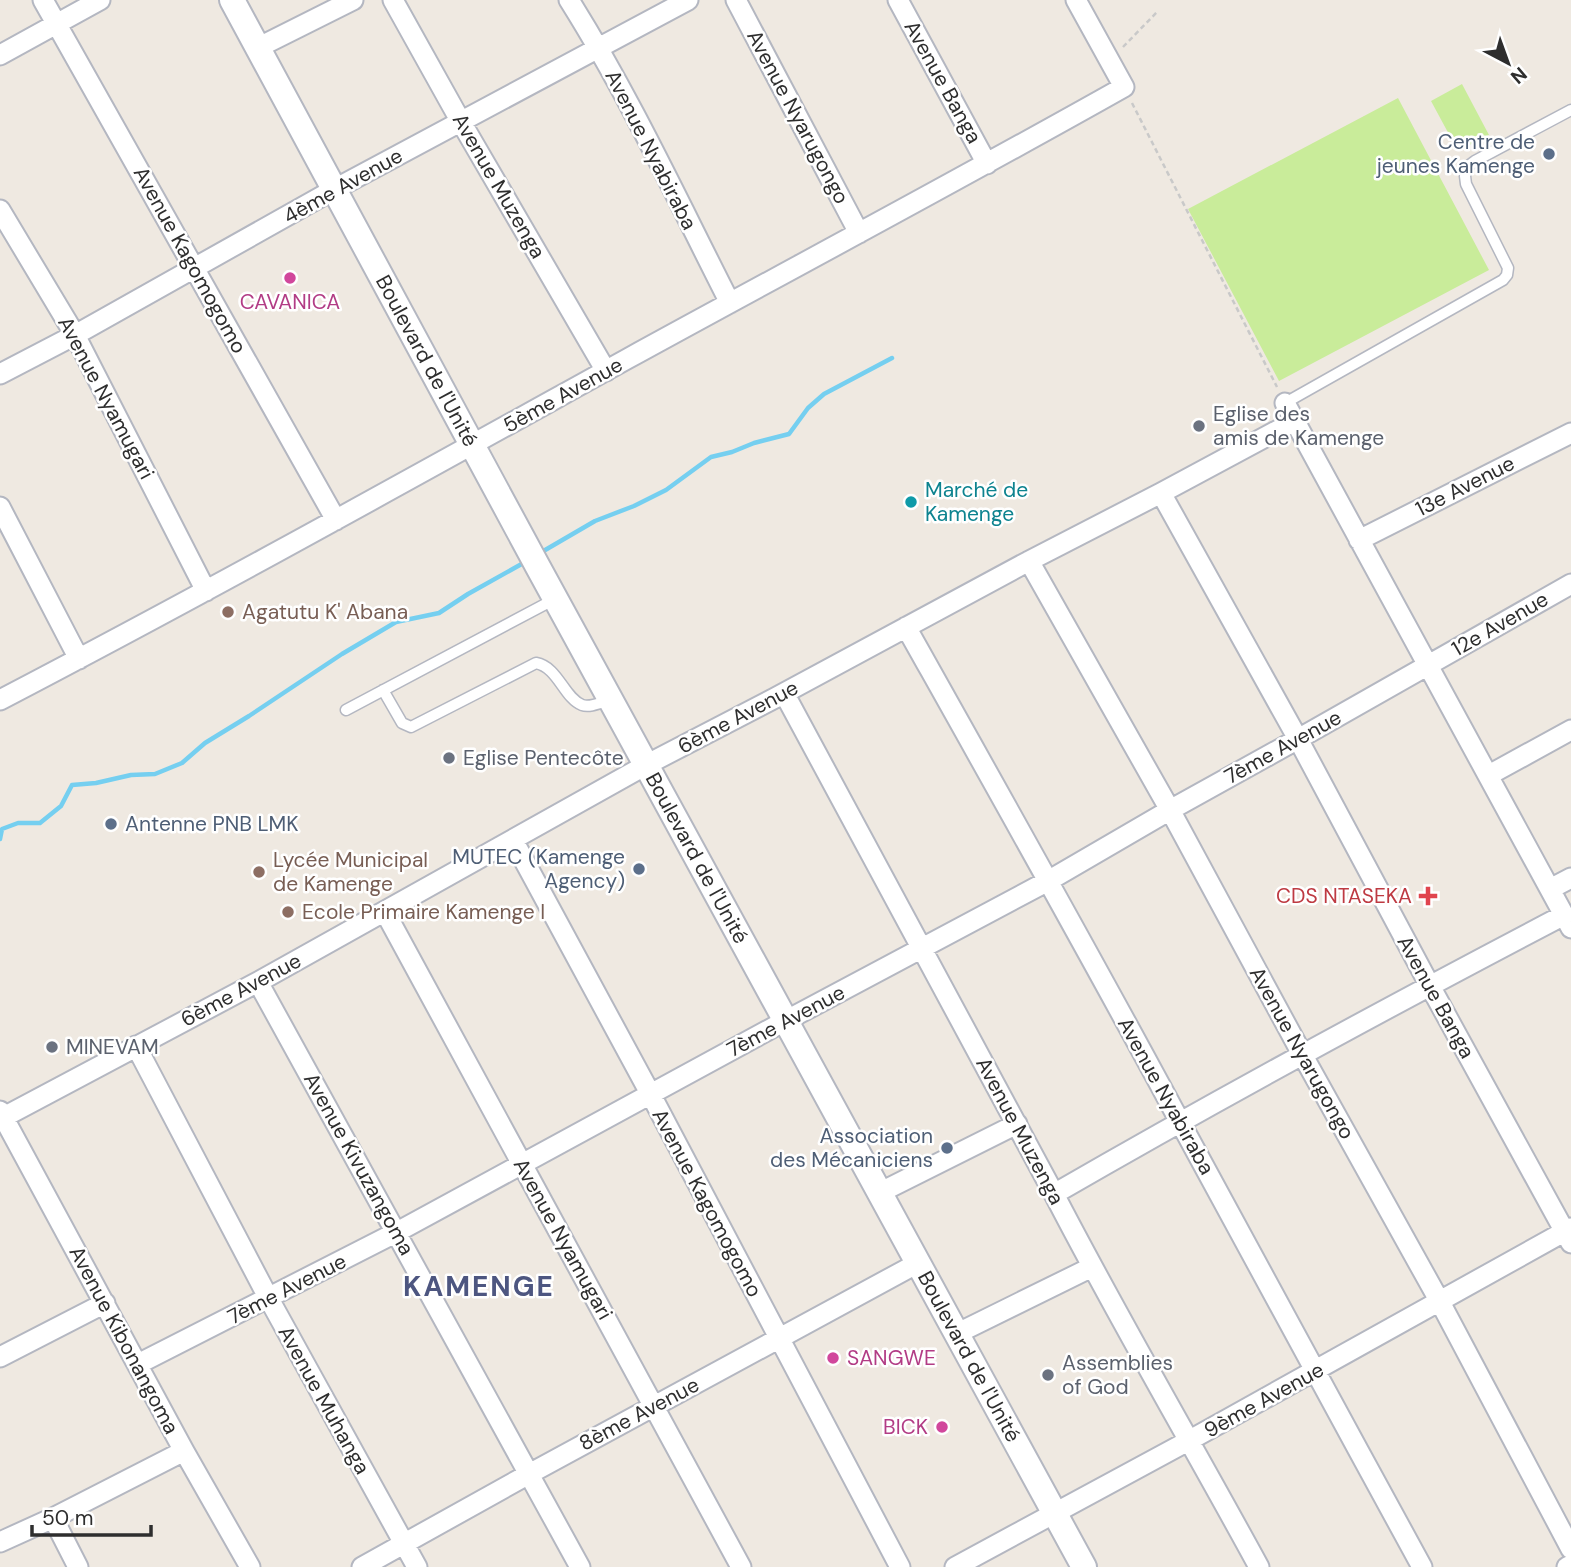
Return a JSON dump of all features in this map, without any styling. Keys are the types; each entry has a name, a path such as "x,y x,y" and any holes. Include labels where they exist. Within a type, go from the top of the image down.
{"street":[{"name":"Avenue Kagomogomo","path":"43,0 336,520"},
{"path":"0,55 100,0"},
{"name":"Boulevard de l'Unité","path":"232,0 1084,1567"},
{"path":"257,48 353,0"},
{"name":"Avenue Muzenga","path":"393,0 606,371"},
{"name":"Avenue Nyabiraba","path":"569,0 646,136 730,303"},
{"name":"4ème Avenue","path":"0,374 334,190 688,0"},
{"name":"Avenue Nyarugongo","path":"736,0 859,233"},
{"name":"Avenue Banga","path":"898,0 987,164"},
{"path":"1076,0 1124,87"},
{"name":"5ème Avenue","path":"0,700 206,591 1124,87"},
{"name":"Avenue Nyamugari","path":"0,210 75,335 206,591"},
{"path":"1054,1194 1180,1121 1430,986 1567,922 1285,403"},
{"name":"6ème Avenue","path":"1,1116 258,982 646,765 1295,421"},
{"name":"13e Avenue","path":"1359,540 1571,433"},
{"name":"Avenue Banga","path":"1161,493 1298,739 1430,986 1569,1234"},
{"path":"0,507 79,659"},
{"name":"Avenue Nyarugongo","path":"1029,561 1170,810 1440,1302 1571,1549"},
{"name":"12e Avenue","path":"1428,665 1571,584"},
{"name":"Avenue Nyabiraba","path":"906,627 1180,1121 1422,1567"},
{"name":"7ème Avenue","path":"138,1364 397,1232 1048,881 1428,665"},
{"name":"Avenue Muzenga","path":"784,693 1092,1267 1259,1567"},
{"path":"1489,775 1571,730"},
{"name":"Avenue Kagomogomo","path":"513,840 900,1567"},
{"path":"1550,889 1571,878"},
{"name":"Avenue Nyamugari","path":"385,912 741,1567"},
{"name":"Avenue Kivuzangoma","path":"258,982 580,1567"},
{"name":"Avenue Muhanga","path":"136,1046 269,1299 417,1567"},
{"name":"Avenue Kibonangoma","path":"1,1116 250,1567"},
{"path":"879,1193 1017,1124"},
{"name":"9ème Avenue","path":"955,1567 1569,1234"},
{"name":"8ème Avenue","path":"362,1567 918,1263"},
{"path":"956,1334 1092,1267"},
{"path":"0,1357 105,1303"},
{"path":"0,1542 184,1451"},
{"path":"53,1518 78,1567"}],"lane":[{"path":"1285,403 1503,280 1508,268 1466,184 1467,167 1571,110"},
{"path":"346,710 555,598"},
{"path":"383,690 402,723 411,727 536,663 545,665 581,705 588,706 611,700"}],"path":[{"path":"1110,62 1157,12"},
{"path":"1124,87 1285,403"}],"green space":[{"path":"1462,84 1489,135 1458,151 1431,101"},
{"path":"1398,98 1489,270 1279,381 1188,209"}],"waterway":[{"path":"540,553 595,521 666,490 711,457 789,434 808,408 824,394 892,358"},
{"path":"0,839 2,829 18,823 40,823 61,806 72,785 131,775 155,774 182,763 205,743 396,622 439,613 527,561"}],"place":[{"name":"Centre de jeunes Kamenge","path":"1549,154"},
{"name":"CAVANICA","path":"290,278"},
{"name":"Eglise des amis de Kamenge","path":"1199,426"},
{"name":"Marché de Kamenge","path":"911,502"},
{"name":"Agatutu K' Abana","path":"228,612"},
{"name":"Eglise Pentecôte","path":"449,758"},
{"name":"Antenne PNB LMK","path":"111,824"},
{"name":"MUTEC (Kamenge Agency)","path":"639,869"},
{"name":"Lycée Municipal de Kamenge","path":"259,872"},
{"name":"CDS NTASEKA","path":"1428,896"},
{"name":"Ecole Primaire Kamenge I","path":"288,912"},
{"name":"MINEVAM","path":"52,1047"},
{"name":"Association des Mécaniciens","path":"947,1148"},
{"name":"SANGWE","path":"833,1358"},
{"name":"Assemblies of God","path":"1048,1375"},
{"name":"BICK","path":"942,1427"}],"district":[{"name":"KAMENGE","path":"479,1286"}]}
